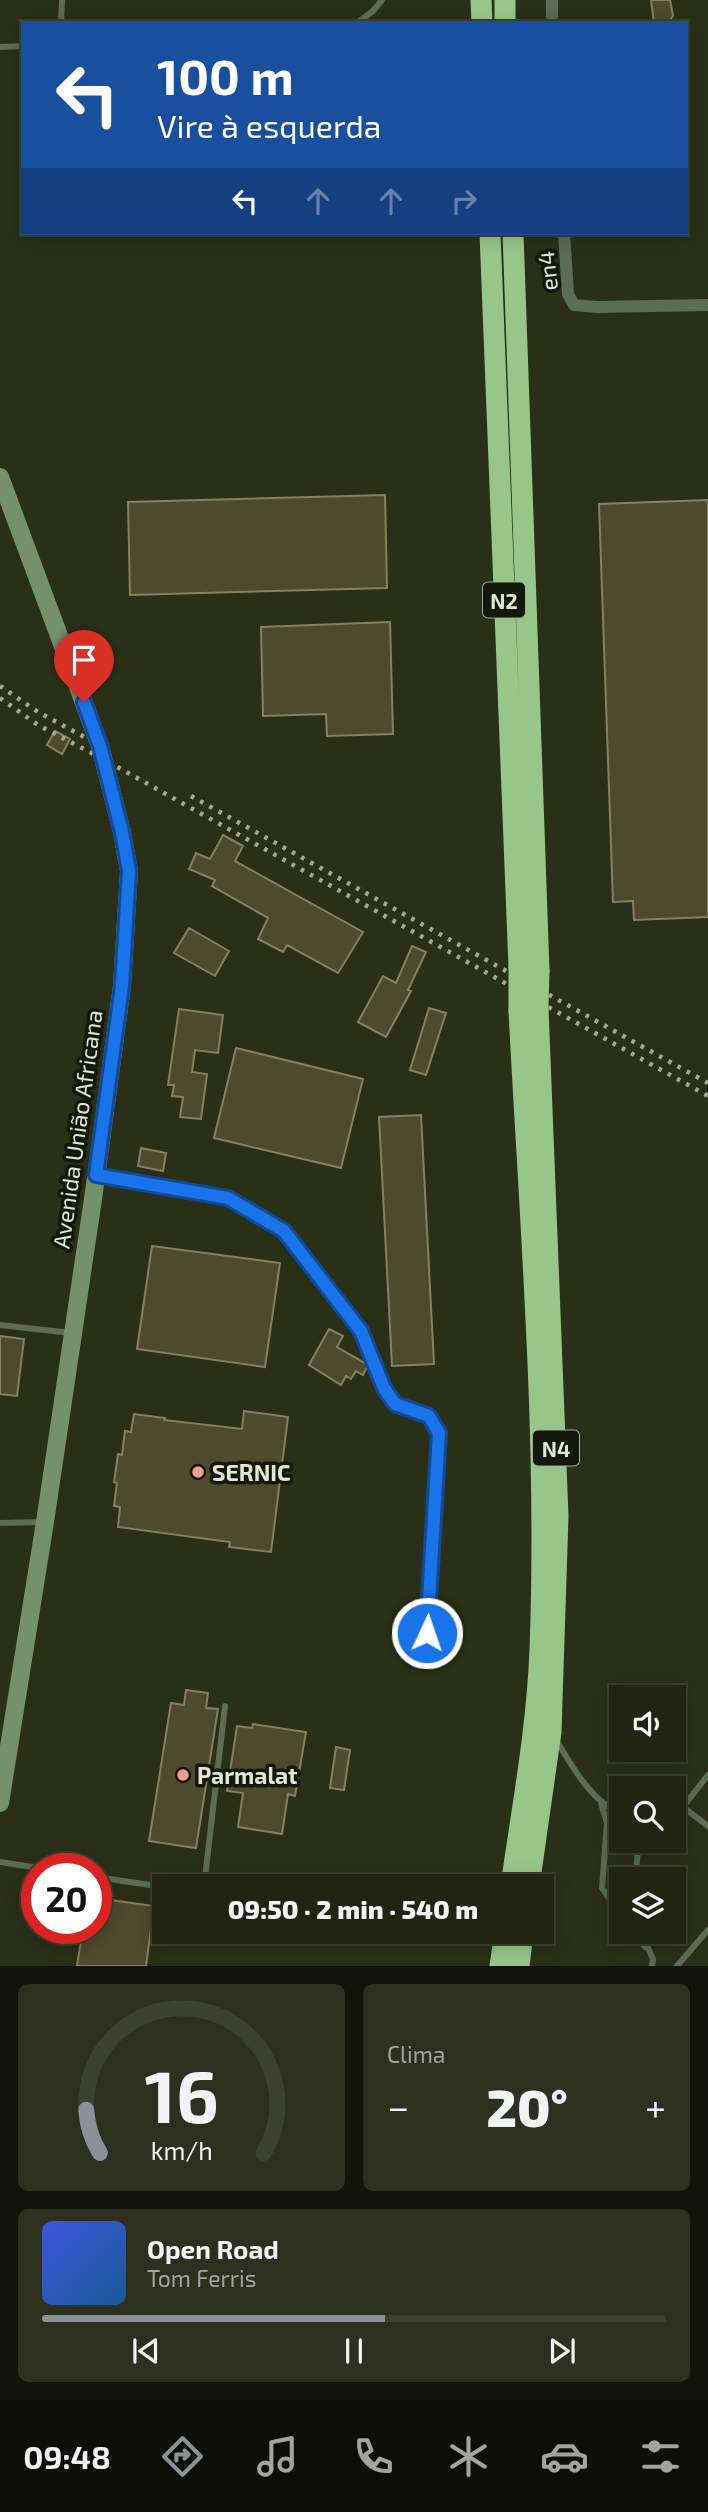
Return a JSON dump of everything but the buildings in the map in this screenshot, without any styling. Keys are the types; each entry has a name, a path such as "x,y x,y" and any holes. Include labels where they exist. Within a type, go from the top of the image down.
{"highway":[{"path":"481,0 482,21"},
{"path":"505,0 505,21"},
{"name":"N2","path":"490,235 529,969"},
{"name":"N2","path":"513,235 538,934"},
{"name":"N4","path":"513,1874 540,1653 542,1543 528,1009 529,969 538,934"},
{"name":"N4","path":"528,1009 558,1516 551,1732 531,1874"},
{"path":"500,1966 503,1944"},
{"path":"519,1966 522,1944"}],"main road":[{"name":"Avenida União Africana","path":"0,477 100,746 129,871 122,986 96,1175 46,1522 1,1794"}],"street":[{"path":"551,0 552,21"},
{"name":"en4","path":"564,235 568,294 574,304 597,307 708,305"}],"lane":[{"path":"61,21 62,0"},
{"path":"360,21 382,0"},
{"path":"0,47 21,46"},
{"path":"96,1175 228,1198 284,1231 361,1331 384,1388 395,1404 429,1416 439,1433 427,1633"},
{"path":"0,1325 72,1333"},
{"path":"0,1523 46,1522"},
{"path":"205,1874 225,1706"},
{"path":"551,1732 583,1783 609,1808"},
{"path":"686,1804 708,1775"},
{"path":"601,1803 607,1823 602,1888 609,1898"},
{"path":"686,1809 708,1826"},
{"path":"0,1862 21,1865"},
{"path":"112,1879 152,1885"},
{"path":"677,1966 708,1930"},
{"path":"641,1944 652,1962"},
{"path":"645,1944 652,1962"}],"railway":[{"path":"0,686 38,712 99,745"},
{"path":"0,698 38,725 708,1096"},
{"path":"191,796 708,1083"}],"place":[{"name":"SERNIC","path":"198,1472"},
{"name":"Parmalat","path":"183,1775"}],"route":[{"path":"84,702 100,746 129,871 122,986 96,1175 166,1185 228,1198 284,1231 361,1331 384,1388 395,1404 429,1416 439,1433 427,1633"}]}
